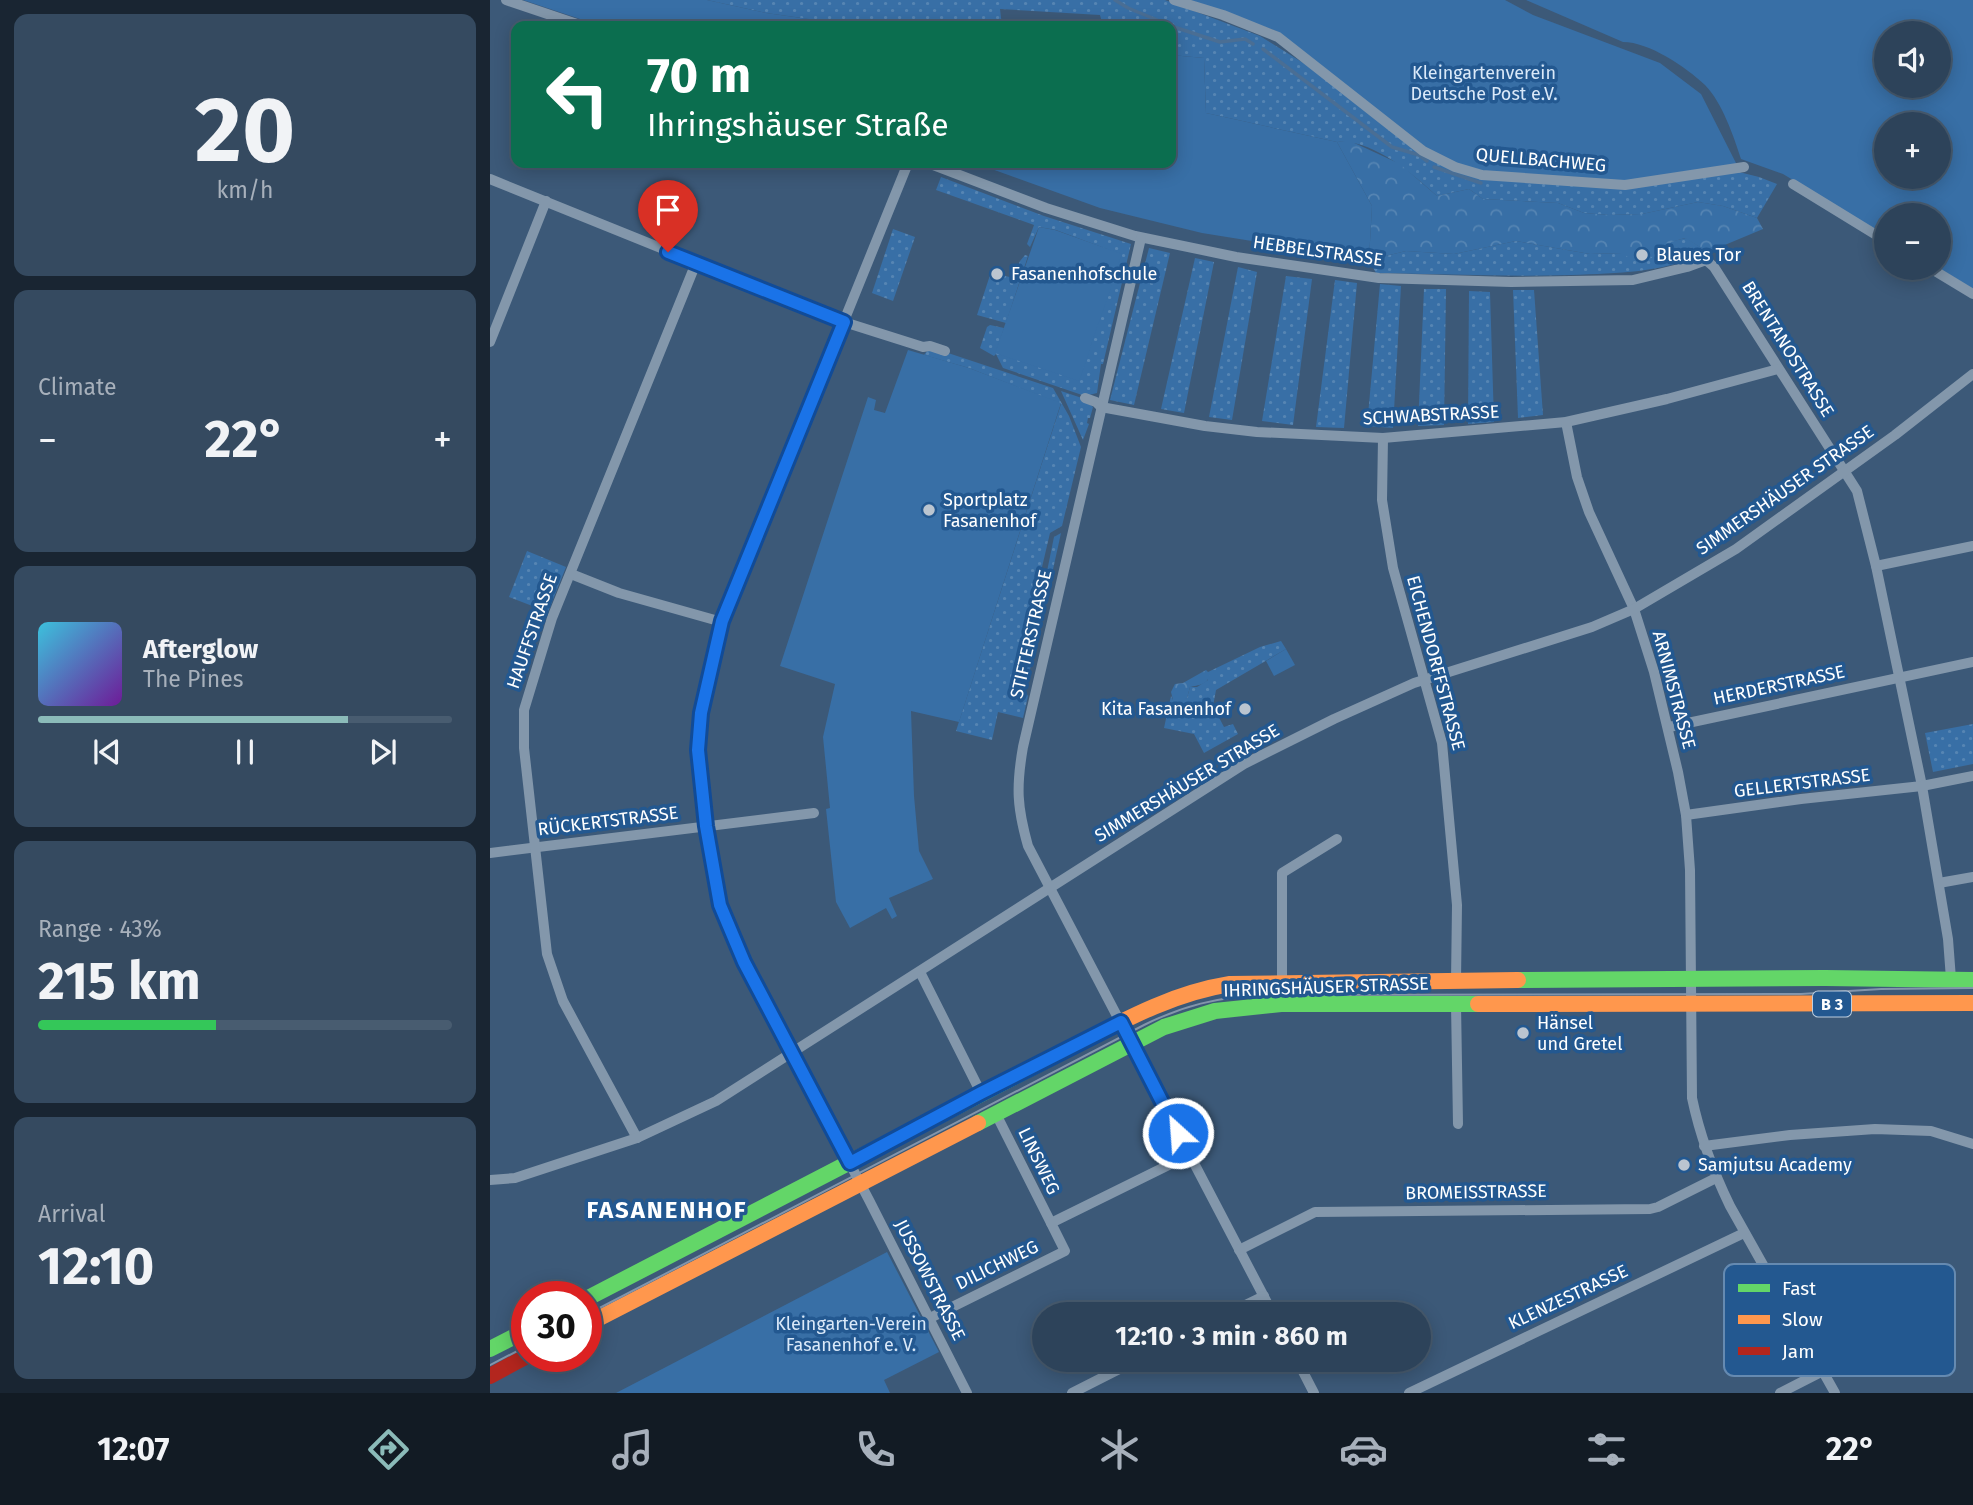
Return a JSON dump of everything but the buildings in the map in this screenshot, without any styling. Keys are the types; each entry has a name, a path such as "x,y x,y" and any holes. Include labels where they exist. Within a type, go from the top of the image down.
{"main road":[{"name":"IHRINGSHÄUSER STRASSE","path":"602,1291 1121,1022 1181,994 1213,985 1282,981 1973,980"},
{"name":"IHRINGSHÄUSER STRASSE","path":"602,1317 1164,1027 1220,1008 1300,1004 1973,1003"},
{"path":"490,1349 511,1338"},
{"path":"490,1376 511,1365"}],"street":[{"path":"506,0 568,21"},
{"name":"QUELLBACHWEG","path":"1174,0 1223,15 1278,37 1423,151 1455,167 1482,175 1625,185 1744,167"},
{"name":"JUSSOWSTRASSE","path":"906,168 722,621 701,713 698,750 706,826 720,905 744,962 967,1393"},
{"name":"HEBBELSTRASSE","path":"941,168 1046,208 1141,238 1236,257 1400,280 1633,280 1706,260 1714,267"},
{"path":"490,180 844,322 923,347 930,346 945,351"},
{"path":"1793,184 1874,234"},
{"path":"490,342 546,201"},
{"name":"STIFTERSTRASSE","path":"1141,238 1018,779 1018,810 1028,846 1267,1302"},
{"name":"HAUFFSTRASSE","path":"637,1138 562,1001 547,954 524,748 524,710 552,618 696,263"},
{"name":"BRENTANOSTRASSE","path":"1714,267 1857,491 1876,566 1922,786 1948,939 1951,979"},
{"path":"1950,280 1973,294"},
{"name":"SCHWABSTRASSE","path":"1085,398 1101,407 1205,426 1257,432 1383,438 1566,422 1667,399 1778,369"},
{"name":"SIMMERSHÄUSER STRASSE","path":"490,1180 515,1178 637,1138 716,1101 1244,764 1334,719 1423,680 1592,627 1634,610 1736,549 1973,374"},
{"name":"ARNIMSTRASSE","path":"1566,422 1577,477 1589,512 1634,610 1669,727 1686,815 1690,870 1692,1098 1704,1146 1716,1178 1762,1264"},
{"name":"EICHENDORFFSTRASSE","path":"1383,438 1382,500 1393,568 1442,743 1457,905 1456,981"},
{"path":"1876,566 1973,546"},
{"path":"571,574 619,593 722,621"},
{"path":"1898,677 1973,662"},
{"name":"HERDERSTRASSE","path":"1669,727 1898,677"},
{"path":"1922,786 1973,776"},
{"name":"GELLERTSTRASSE","path":"1686,815 1922,786"},
{"name":"RÜCKERTSTRASSE","path":"490,853 814,813"},
{"path":"1282,981 1282,873 1337,839"},
{"path":"1939,883 1973,877"},
{"path":"920,972 981,1093"},
{"path":"1456,1004 1458,1124"},
{"name":"LINSWEG","path":"996,1114 1051,1223"},
{"path":"1704,1146 1790,1135 1875,1129 1931,1131 1973,1144"},
{"name":"DILICHWEG","path":"930,1318 1065,1251 1051,1223 1189,1156"},
{"name":"BROMEISSTRASSE","path":"1239,1250 1315,1212 1650,1209 1716,1178"},
{"name":"KLENZESTRASSE","path":"1409,1393 1744,1233"},
{"path":"1252,1302 1264,1296"},
{"path":"1072,1393 1113,1372"},
{"path":"1303,1372 1314,1393"},
{"path":"1780,1393 1813,1376"},
{"name":"ARNIMSTRASSE","path":"1826,1376 1835,1393"}],"green space":[{"path":"523,0 707,0 766,13 823,21 586,21"},
{"path":"707,0 1165,0 1260,36 1305,64 1759,177 1777,184 1757,218 1723,206 1698,202 1642,214 1609,215 1584,213 1558,203 1483,199 1469,189 1437,196 1391,159 1364,146 1206,113 1204,58 1176,55 1176,21 1102,21 1100,15 1000,9 1001,21 823,21 766,13"},
{"name":"Kleingartenverein Deutsche Post e.V.","path":"1190,0 1505,0 1533,15 1660,63 1701,94 1737,165 1621,183 1489,174 1450,162 1410,138 1276,31"},
{"path":"1526,0 1973,0 1973,289 1951,275 1951,203 1874,203 1874,229 1783,174 1741,159 1722,110 1705,85 1667,57 1633,43 1623,42"},
{"path":"1176,55 1204,58 1206,113 1337,142 1372,206 1369,260 1202,233 1100,208 989,168 1176,168"},
{"path":"1350,141 1400,164 1437,196 1469,189 1483,199 1558,203 1584,213 1609,215 1642,214 1698,202 1723,206 1757,218 1763,229 1708,252 1685,238 1654,247 1652,258 1632,260 1622,253 1590,254 1516,241 1454,254 1406,251 1369,260 1372,206 1337,142"},
{"path":"941,177 1044,216 1131,244 1101,364 1097,393 1085,396 1003,368 996,354 994,356 980,348 987,327 990,325 1004,328 996,353 1107,249 1056,230 1039,227 1030,247 1027,244 1034,225 936,190"},
{"path":"1039,227 1122,254 1079,381 995,353"},
{"path":"893,229 915,237 893,301 872,293"},
{"path":"1686,238 1708,252 1658,268 1624,272 1522,276 1376,273 1369,260 1406,251 1454,254 1516,241 1590,254 1622,253"},
{"path":"1149,248 1170,253 1134,405 1110,400"},
{"path":"1025,255 1028,256 1006,323 977,315 991,272 1013,278"},
{"path":"1195,258 1214,262 1184,413 1161,409"},
{"path":"1238,267 1257,272 1232,420 1209,417"},
{"path":"1286,276 1312,279 1293,425 1262,421"},
{"path":"1335,280 1357,283 1344,428 1316,427"},
{"path":"1380,284 1401,286 1393,428 1367,426"},
{"path":"1424,289 1446,289 1444,425 1418,426"},
{"path":"1513,290 1534,290 1543,415 1518,418"},
{"path":"1469,291 1490,292 1494,422 1468,424"},
{"path":"930,347 1053,388 1069,416 1081,447 1062,526 1050,533 1016,678 1028,696 1023,718 998,712 992,740 956,731 1061,404 969,368 924,355"},
{"name":"Sportplatz Fasanenhof","path":"908,350 969,368 1061,403 959,722 911,711 919,851 933,879 889,898 897,916 892,919 886,908 850,928 836,902 826,809 830,808 823,737 835,684 780,666 868,397 876,400 874,410 885,413"},
{"path":"1061,391 1082,398 1093,407 1083,440"},
{"path":"1061,533 1048,592 1043,591 1054,537"},
{"path":"527,551 566,567 548,612 509,597"},
{"path":"1041,597 1046,598 1025,685 1022,679"},
{"path":"1281,641 1286,649 1216,690 1213,706 1224,727 1233,724 1238,734 1204,753 1194,734 1164,728 1171,696 1173,700 1187,698 1190,687 1197,687 1208,680 1208,672 1260,647"},
{"path":"1286,649 1295,665 1274,676 1266,661"},
{"path":"1206,670 1210,674 1207,680 1190,687 1187,698 1181,701 1173,700 1171,692 1175,684 1183,683"},
{"path":"1973,724 1973,764 1933,772 1925,733"},
{"name":"Kleingarten-Verein Fasanenhof e. V.","path":"887,1252 939,1352 884,1380 890,1393 616,1393"}],"waterway":[{"path":"1115,0 1159,21"},
{"path":"1176,28 1220,42 1245,39 1253,44"},
{"path":"1263,49 1392,147 1419,155 1427,161"},
{"path":"1434,167 1481,183"}],"tram line":[{"path":"602,1307 1144,1025 1201,1004 1261,995 1801,994 1881,989 1973,988"},
{"path":"490,1365 511,1354"}],"traffic: fast":[{"path":"1518,980 1973,980"},
{"path":"978,1123 1164,1027 1215,1011 1281,1004 1478,1004"},
{"path":"602,1291 1074,1046"},
{"path":"490,1349 511,1338"}],"traffic: slow":[{"path":"1074,1046 1130,1017 1169,1001 1230,984 1518,980"},
{"path":"1478,1004 1973,1003"},
{"path":"602,1317 978,1123"}],"traffic: jam":[{"path":"490,1376 511,1365"}],"place":[{"name":"Blaues Tor","path":"1642,255"},
{"name":"Fasanenhofschule","path":"997,274"},
{"name":"Sportplatz Fasanenhof","path":"929,510"},
{"name":"Kita Fasanenhof","path":"1245,709"},
{"name":"Hänsel und Gretel","path":"1523,1033"},
{"name":"Samjutsu Academy","path":"1684,1165"}],"district":[{"name":"FASANENHOF","path":"667,1210"}],"route":[{"path":"668,252 844,322 722,621 701,713 698,750 711,863 720,905 744,962 850,1163 1121,1022 1178,1133"}]}
